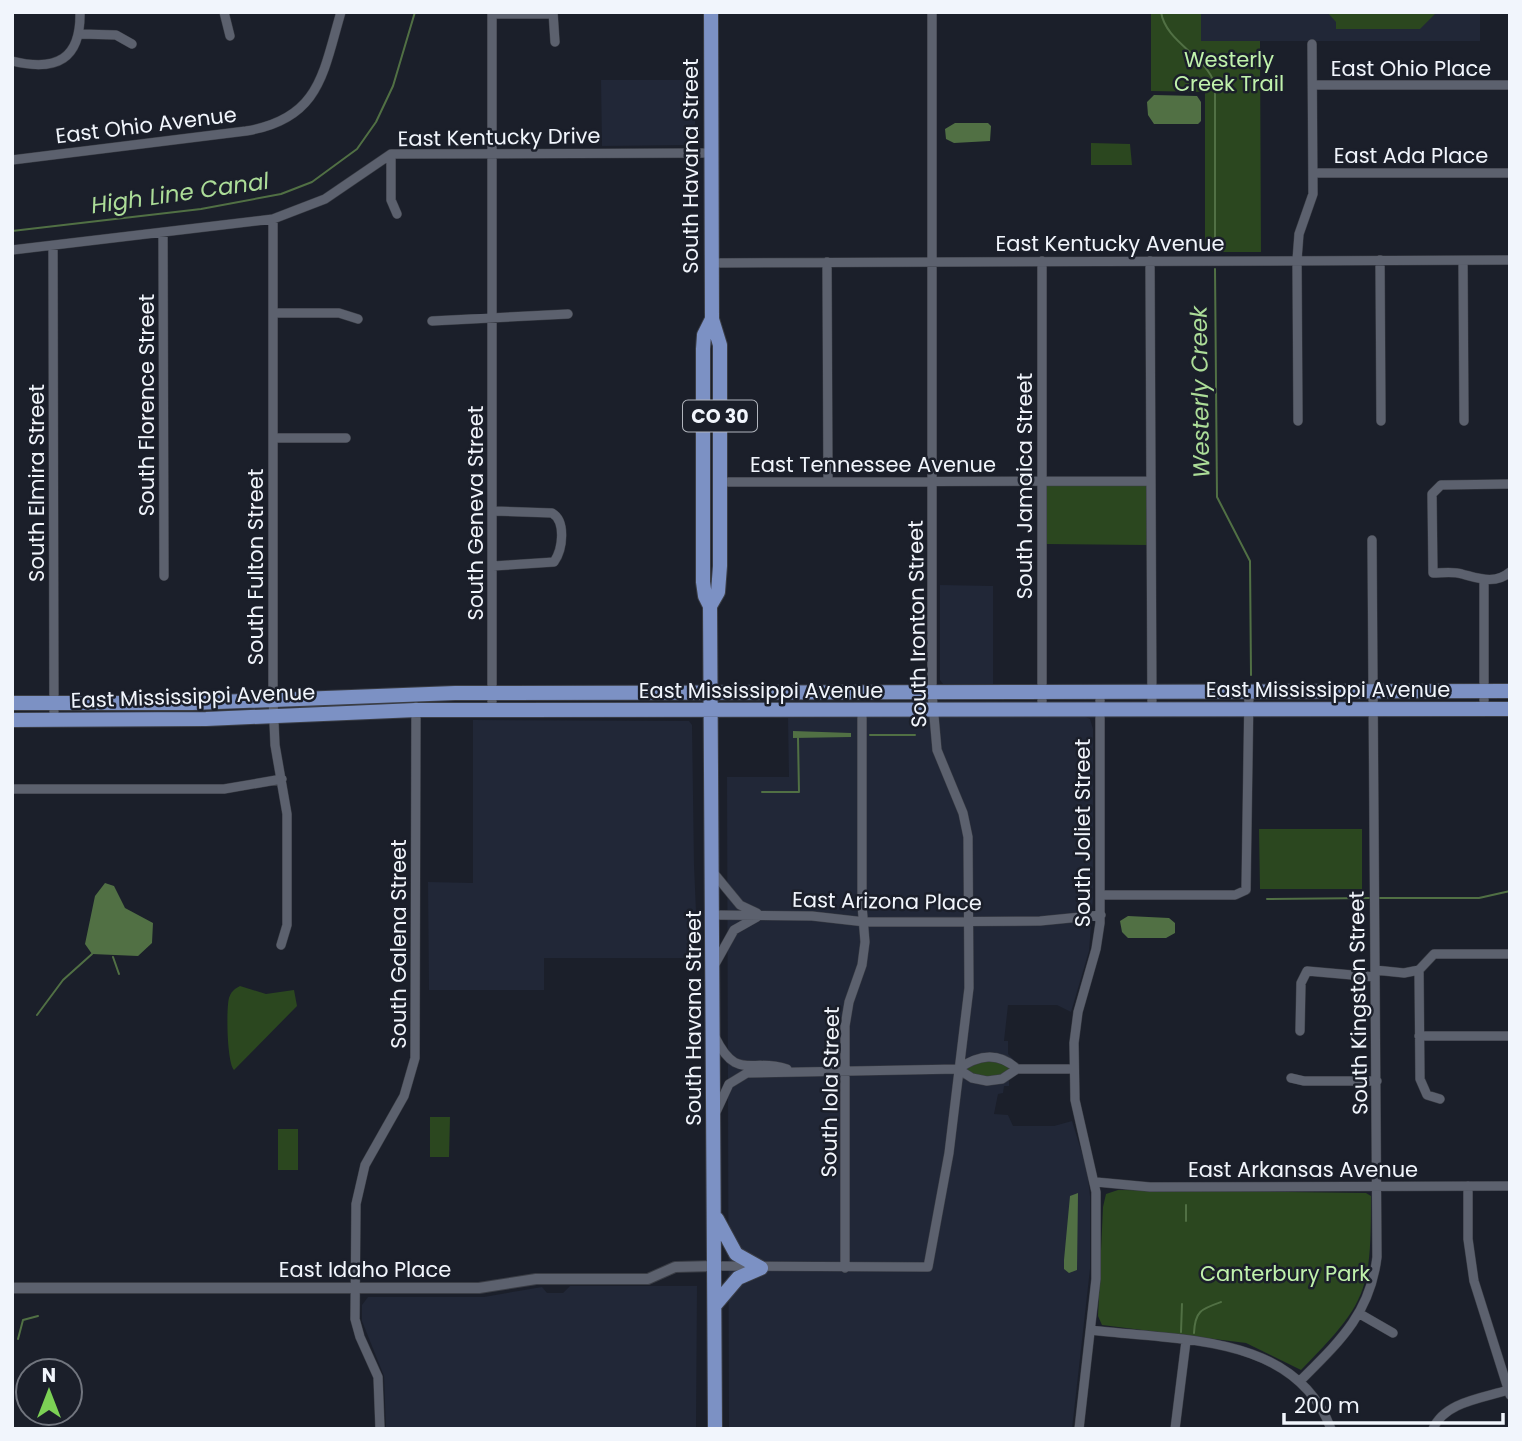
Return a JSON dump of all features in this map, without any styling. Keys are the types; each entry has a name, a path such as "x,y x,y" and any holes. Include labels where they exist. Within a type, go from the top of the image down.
{"main road":[{"name":"South Havana Street","path":"711,12 712,319 720,345 719,586 710,607 709,693 715,964 715,1429"},
{"name":"South Havana Street","path":"710,607 703,582 703,383 704,339 712,319"},
{"path":"703,383 720,401"},
{"path":"703,464 712,477 720,482"},
{"path":"703,492 710,497 720,515"},
{"name":"East Mississippi Avenue","path":"12,703 273,699 416,693 1510,691"},
{"name":"East Mississippi Avenue","path":"12,720 274,716 416,710 1510,709"},
{"path":"715,1214 734,1251 761,1268"},
{"path":"715,1305 738,1278 761,1268"}],"street":[{"path":"12,61 46,63 62,60 74,49 80,34 80,12"},
{"path":"224,12 230,36"},
{"name":"East Ohio Avenue","path":"12,160 246,131 283,119 307,102 315,91 341,12"},
{"name":"South Ironton Street","path":"845,1268 928,1268 949,1153 968,1000 967,830 939,754 932,693 932,12"},
{"path":"492,13 553,13 555,42"},
{"name":"South Geneva Street","path":"492,13 492,710"},
{"path":"80,34 120,36 132,44"},
{"path":"1298,421 1297,260 1300,234 1313,194 1312,44"},
{"name":"East Ohio Place","path":"1312,85 1510,85"},
{"name":"East Kentucky Drive","path":"12,250 273,219 325,199 391,154 711,153"},
{"path":"391,154 391,200 397,214"},
{"name":"East Ada Place","path":"1313,173 1510,173"},
{"name":"South Fulton Street","path":"273,219 273,699 276,751 287,807 287,925 281,945"},
{"name":"South Florence Street","path":"163,234 164,576"},
{"name":"South Elmira Street","path":"53,246 54,720"},
{"path":"1380,260 1381,421"},
{"name":"East Kentucky Avenue","path":"711,263 1510,260"},
{"name":"South Jamaica Street","path":"1042,261 1042,710"},
{"path":"1150,261 1152,711"},
{"path":"1463,261 1464,421"},
{"path":"827,262 828,481"},
{"path":"273,313 339,313 358,319"},
{"path":"432,321 568,314"},
{"path":"273,438 346,438"},
{"name":"East Tennessee Avenue","path":"720,482 1152,481"},
{"path":"1510,484 1441,485 1432,494 1433,573 1461,573 1472,579 1484,580 1499,579 1510,572"},
{"path":"493,511 552,513 559,520 561,539 560,551 554,562 493,566"},
{"name":"South Kingston Street","path":"1300,1381 1360,1314 1376,1272 1378,972 1373,892 1372,540"},
{"path":"1484,580 1484,709"},
{"name":"South Joliet Street","path":"1079,1429 1097,1264 1096,1182 1076,1110 1074,1069 1078,1012 1098,944 1101,915 1100,692"},
{"path":"1101,895 1236,895 1246,890 1249,692"},
{"name":"South Galena Street","path":"380,1429 378,1380 357,1330 355,1210 365,1165 406,1091 415,1058 416,693"},
{"name":"South Iola Street","path":"845,1268 845,1021 863,960 862,710"},
{"path":"12,789 224,789 282,779"},
{"path":"712,870 740,905 765,915"},
{"name":"East Arizona Place","path":"714,915 823,916 864,922 1049,920 1101,915"},
{"path":"715,964 739,926 765,915"},
{"path":"1440,1099 1427,1095 1423,1087 1419,1037 1419,970 1434,954 1510,954"},
{"path":"1300,1031 1301,984 1307,971 1419,970"},
{"path":"1419,1037 1510,1036"},
{"path":"715,1037 724,1054 735,1064 777,1066 789,1070"},
{"path":"715,1115 729,1084 739,1075 789,1070 958,1069 984,1056 1004,1059 1017,1069"},
{"path":"958,1069 972,1079 987,1081 1002,1079 1017,1069 1074,1069"},
{"path":"1291,1078 1304,1081 1377,1081"},
{"name":"East Arkansas Avenue","path":"1096,1182 1150,1187 1510,1186"},
{"path":"1433,1429 1440,1417 1451,1409 1509,1392 1472,1274 1468,1186"},
{"name":"East Idaho Place","path":"12,1288 479,1289 536,1279 648,1279 675,1266 715,1266"},
{"path":"715,1266 845,1268"},
{"path":"1360,1314 1393,1333"},
{"path":"1091,1330 1186,1341 1259,1354 1300,1381 1317,1402 1331,1429"},
{"path":"1175,1429 1186,1341"}],"shaded area":[{"path":"1201,12 1480,12 1480,41 1201,41"},
{"path":"601,80 695,80 695,138 689,145 602,146"},
{"path":"1154,95 1197,96 1201,102 1201,121 1198,124 1154,124 1148,115 1147,102"},
{"path":"955,123 988,123 991,126 990,141 954,143 946,139 945,129"},
{"path":"940,585 993,586 993,684 943,684 940,680"},
{"path":"1081,715 1090,719 1093,729 1093,899 1089,951 1071,1012 1057,1005 1008,1005 1004,1041 1008,1041 1008,1054 1017,1063 1017,1073 1009,1080 1009,1086 1004,1086 1003,1093 998,1094 994,1114 1008,1115 1013,1126 1054,1126 1072,1121 1087,1169 1090,1196 1090,1269 1072,1429 729,1429 727,777 789,777 788,718"},
{"path":"473,720 689,721 692,725 698,958 544,958 544,990 429,990 428,882 473,883"},
{"path":"793,731 851,733 851,737 793,738"},
{"path":"105,883 114,886 125,908 153,923 152,943 138,956 92,954 85,944 95,896"},
{"path":"1128,916 1169,918 1175,923 1175,933 1166,938 1128,938 1122,932 1120,921"},
{"path":"1078,1193 1077,1270 1069,1273 1064,1269 1064,1260 1070,1196"},
{"path":"570,1286 697,1286 696,1429 386,1429 384,1376 362,1321 362,1305 368,1297 484,1297 542,1287 547,1293 563,1293"}],"green space":[{"name":"Westerly Creek Trail","path":"1151,12 1201,12 1201,41 1260,41 1261,252 1205,252 1205,92 1151,91"},
{"path":"1327,12 1437,12 1420,29 1336,29 1336,22"},
{"path":"1091,143 1130,144 1132,165 1091,165"},
{"path":"1045,484 1147,484 1147,545 1045,544"},
{"path":"1259,829 1362,829 1362,889 1260,889"},
{"path":"240,986 266,994 294,990 297,1006 234,1070 229,1047 228,1004 232,992"},
{"path":"984,1056 1017,1069 1002,1079 966,1075 966,1063"},
{"path":"430,1117 450,1117 449,1157 430,1157"},
{"path":"278,1129 298,1129 298,1170 278,1170"},
{"name":"Canterbury Park","path":"1118,1190 1366,1193 1371,1196 1371,1228 1367,1275 1361,1293 1353,1310 1340,1327 1301,1370 1246,1343 1102,1325 1098,1316 1103,1207 1106,1194"}],"waterway":[{"name":"High Line Canal","path":"12,231 201,209 281,194 312,182 357,149 376,122 393,86 415,12"},
{"name":"Westerly Creek","path":"1161,12 1170,32 1203,65 1215,85 1215,250"},
{"name":"Westerly Creek","path":"1215,269 1217,497 1250,561 1251,675"},
{"path":"870,735 915,735"},
{"path":"762,792 799,792 798,738"},
{"name":"Westerly Creek","path":"1376,898 1479,898 1510,891"},
{"name":"Westerly Creek","path":"1267,899 1371,898"},
{"path":"37,1015 63,980 92,954"},
{"path":"113,957 119,974"},
{"path":"1186,1205 1186,1221"},
{"path":"1194,1333 1200,1312 1221,1302"},
{"path":"1181,1332 1182,1304"},
{"path":"18,1339 23,1320 38,1316"}]}
